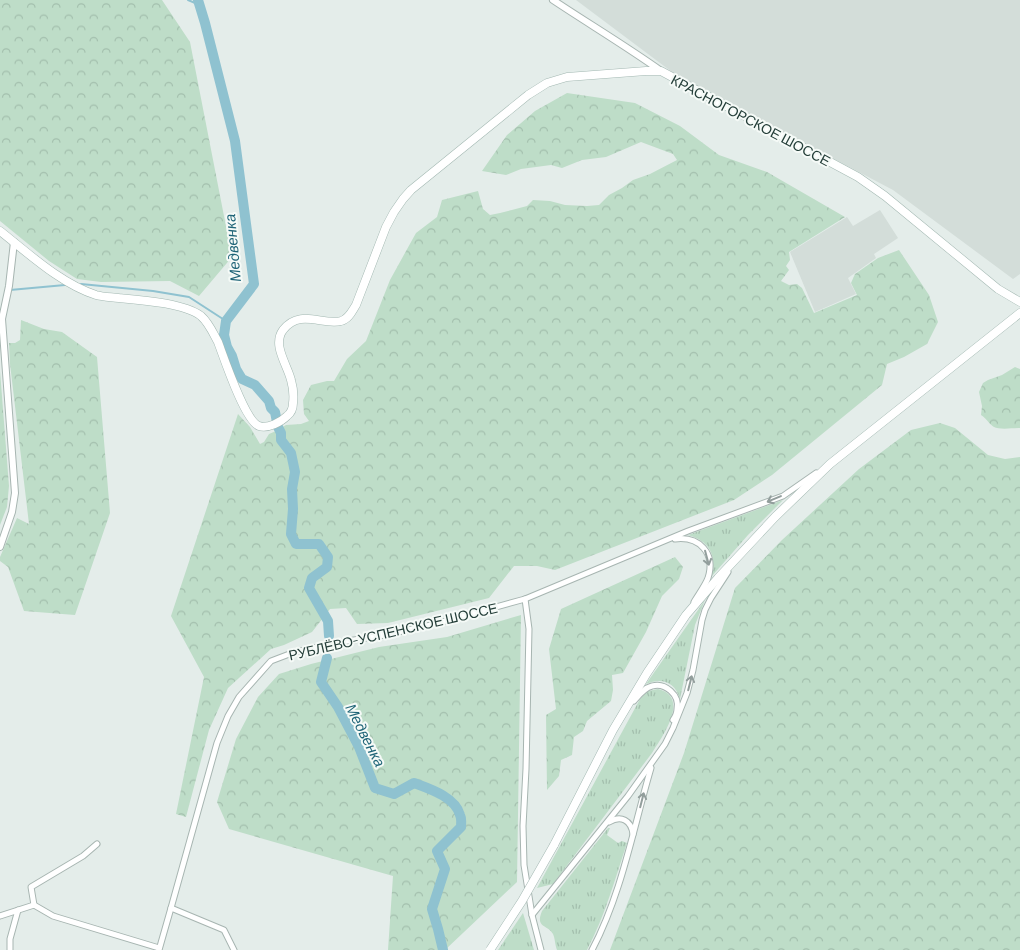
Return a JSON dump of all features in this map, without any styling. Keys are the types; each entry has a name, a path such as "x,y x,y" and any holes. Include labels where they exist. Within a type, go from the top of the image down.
{"main road":[{"name":"КРАСНОГОРСКОЕ ШОССЕ","path":"0,231 56,275 71,284 97,295 177,306 192,310 201,316 218,342 246,412 255,424 264,427 269,426 284,419 290,414 293,407 292,380 279,347 281,332 291,322 298,320 308,318 333,322 341,321 348,317 356,305 386,227 394,212 411,190 528,95 547,83 567,77 662,71 858,178 885,196 998,289 1020,302"},
{"name":"РУБЛЁВО-УСПЕНСКОЕ ШОССЕ","path":"490,950 522,901 554,845 613,730 647,673 686,615 748,546 830,464 1020,313"}],"street":[{"path":"552,0 662,71"},
{"path":"0,547 12,512 15,493 2,319 9,286 14,242"},
{"name":"РУБЛЁВО-УСПЕНСКОЕ ШОССЕ","path":"159,949 217,743 228,716 239,697 271,661 292,653 334,643 431,625 525,599 688,531 783,496 830,464"},
{"path":"669,540 683,538 694,541 707,552 709,561 708,579 686,615"},
{"path":"532,915 653,763 673,728 687,694 705,610 722,580 748,546"},
{"path":"525,599 529,629 523,826 524,865 532,915 541,950"},
{"path":"613,730 643,690 652,686 662,686 672,692 677,705 664,744"},
{"path":"592,950 603,930 623,871 653,763"},
{"path":"604,826 615,819 624,819 630,825 633,837"},
{"path":"34,905 31,887 83,856 97,844"},
{"path":"0,916 34,905 53,916 159,949"},
{"path":"171,908 224,930 234,950"},
{"path":"10,950 10,939 18,910"}],"shaded area":[{"path":"576,0 1020,0 1020,274 1013,279 893,190 680,78"},
{"path":"880,210 898,238 874,254 876,258 848,278 856,294 815,312 790,252 847,217 853,226"}],"green space":[{"path":"0,0 162,0 190,42 232,257 199,296 170,281 101,282 77,279 49,261 0,221"},
{"path":"567,93 635,103 680,126 719,155 767,172 845,217 789,252 790,260 786,266 789,270 781,281 789,285 797,284 802,288 814,313 857,295 851,283 855,274 878,258 899,250 929,295 938,322 927,344 887,364 882,385 772,475 734,500 555,570 537,566 514,566 489,598 388,623 357,624 346,608 330,609 312,632 271,649 228,688 209,730 186,817 176,814 204,677 171,616 238,414 250,427 260,444 264,442 269,434 286,425 301,424 309,421 304,414 303,400 311,385 334,381 347,359 366,341 390,280 416,233 437,217 442,200 478,191 483,209 490,215 527,206 533,200 550,201 565,205 599,205 609,195 633,180 650,174 677,160 673,154 641,142 606,157 582,160 562,168 551,165 521,169 506,175 482,171 507,135 535,111"},
{"path":"21,320 44,329 62,332 97,357 110,513 75,615 24,611 8,567 0,561 17,518 29,524 9,343 15,343 20,340"},
{"path":"1015,367 1020,369 1020,428 996,428 981,415 982,406 979,392 983,383"},
{"path":"0,371 9,486 7,507 0,525"},
{"path":"940,423 955,428 988,455 1005,459 1020,457 1020,950 610,950 684,753 735,588 782,540 859,469 911,430"},
{"path":"783,500 748,535 712,576 713,562 710,550 701,541 688,535"},
{"path":"675,557 683,567 679,579 662,596 646,632 623,673 612,675 613,690 611,701 587,721 583,731 574,737 572,755 561,760 559,776 547,790 546,715 556,709 549,649 561,609"},
{"path":"705,600 695,625 680,699 675,688 667,682 657,681 646,684"},
{"path":"521,615 517,882 445,950 388,950 393,876 229,829 217,802 236,739 258,697 279,674 379,647 447,637"},
{"path":"658,689 668,693 672,700 673,709 662,737 553,884 537,888 640,699 648,691"},
{"path":"608,828 610,828 607,835 618,843 622,841 627,843 599,924 587,950 557,950 553,934 541,923 540,916 542,911"},
{"path":"523,913 534,950 498,950"}],"waterway":[{"path":"188,0 200,5"},
{"name":"Медвенка","path":"198,0 235,141 254,284 226,321 224,335 227,347 242,379 255,385 269,401 271,408 275,412 281,440 291,453 295,472 292,489 291,534 296,544 319,544 328,557 327,567 312,578 309,588 328,621 329,636"},
{"path":"81,284 153,291 189,297 226,321"},
{"path":"10,290 65,285"},
{"name":"Медвенка","path":"327,658 321,682 338,707 359,747 375,788 394,794 414,783 434,791 453,803 461,816 461,827 437,851 445,869 432,909 443,950"}]}
